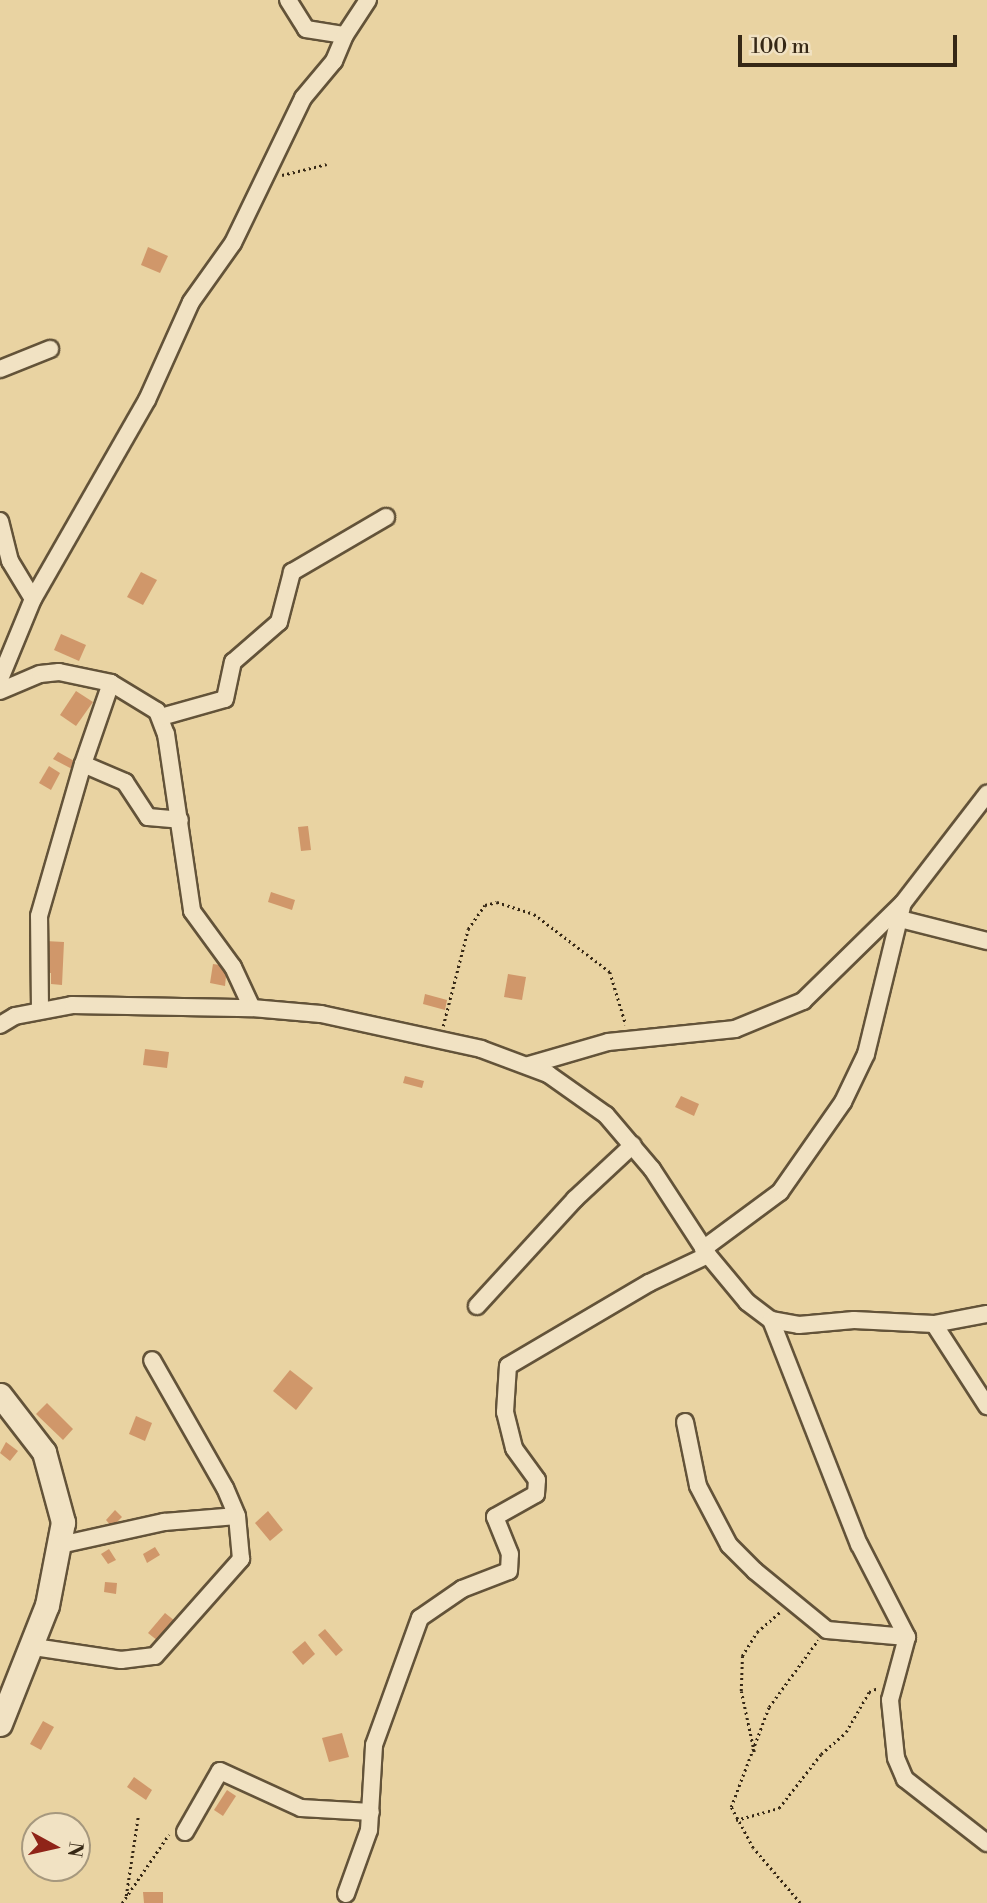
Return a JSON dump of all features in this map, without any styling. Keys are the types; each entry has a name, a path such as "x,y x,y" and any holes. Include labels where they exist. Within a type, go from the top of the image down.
{"main road":[{"path":"0,1724 34,1647 60,1545 63,1522 48,1465 2,1400"}],"street":[{"path":"288,0 306,29 345,35"},
{"path":"0,679 33,600 141,412 191,302 233,243 258,182 303,98 334,61 345,35 368,0"},
{"path":"0,369 50,349"},
{"path":"161,717 225,699 233,662 279,622 292,572 386,517"},
{"path":"0,521 10,561 33,600"},
{"path":"0,691 50,671 111,683 161,717 180,820 192,911 233,967 252,1008"},
{"path":"40,1009 39,916 83,764 111,683"},
{"path":"83,764 125,782 143,814 180,820"},
{"path":"529,1065 628,1039 713,1034 782,1013 838,973 901,911 987,794"},
{"path":"901,911 987,941"},
{"path":"346,1894 371,1812 374,1745 419,1618 462,1589 509,1571 510,1554 495,1517 536,1494 537,1480 514,1448 505,1412 508,1366 706,1252 779,1192 843,1102 866,1054 901,911"},
{"path":"0,1025 40,1009 252,1008 321,1014 529,1065 584,1097 633,1145 706,1252 747,1302 771,1320 799,1325 854,1320 934,1324 987,1314"},
{"path":"477,1306 575,1199 633,1145"},
{"path":"771,1320 859,1544 907,1637 894,1681 893,1731 905,1779 987,1843"},
{"path":"934,1324 987,1406"},
{"path":"34,1647 121,1660 155,1656 234,1572 241,1559 237,1516 152,1360"},
{"path":"685,1422 698,1486 729,1545 792,1603 827,1630 907,1637"},
{"path":"60,1545 164,1522 237,1516"},
{"path":"179,1830 220,1771 301,1808 371,1812"}],"path":[{"path":"258,182 327,164"},
{"path":"439,1041 468,929 485,905 497,902 534,914 610,972 628,1039"},
{"path":"754,1754 741,1691 742,1656 757,1632 792,1603"},
{"path":"800,1903 735,1820 732,1807 754,1754 769,1707 827,1630"},
{"path":"735,1820 779,1808 821,1754 846,1732 869,1692 894,1681"},
{"path":"126,1898 138,1816"},
{"path":"122,1903 179,1830"}],"building":[{"path":"148,247 168,256 160,273 141,265"},
{"path":"141,572 157,580 143,605 127,597"},
{"path":"61,634 86,645 79,661 54,650"},
{"path":"76,691 93,702 76,726 60,715"},
{"path":"58,752 76,762 72,769 53,759"},
{"path":"49,766 60,773 51,790 39,783"},
{"path":"308,826 311,850 301,851 298,827"},
{"path":"271,892 295,900 292,910 268,902"},
{"path":"45,941 64,942 62,985 51,984 51,973 44,973"},
{"path":"213,964 227,966 225,986 210,983"},
{"path":"508,974 526,977 522,1000 504,997"},
{"path":"425,994 447,1000 445,1010 423,1004"},
{"path":"145,1049 169,1052 167,1068 143,1065"},
{"path":"405,1076 424,1081 422,1088 403,1083"},
{"path":"681,1096 699,1104 694,1116 675,1107"},
{"path":"290,1370 313,1388 296,1410 273,1391"},
{"path":"47,1403 73,1429 63,1440 36,1414"},
{"path":"136,1416 152,1423 145,1441 129,1434"},
{"path":"6,1442 18,1451 10,1461 0,1453"},
{"path":"115,1510 122,1517 112,1527 106,1520"},
{"path":"268,1511 283,1530 270,1541 255,1523"},
{"path":"155,1547 160,1555 147,1563 143,1554"},
{"path":"109,1549 116,1560 108,1564 101,1554"},
{"path":"105,1582 117,1583 116,1594 104,1592"},
{"path":"165,1613 175,1621 158,1641 148,1633"},
{"path":"325,1629 343,1650 336,1656 318,1635"},
{"path":"305,1641 315,1654 303,1665 292,1652"},
{"path":"43,1721 54,1727 41,1750 30,1744"},
{"path":"342,1733 349,1757 329,1762 322,1738"},
{"path":"134,1777 152,1790 146,1800 127,1787"},
{"path":"227,1790 236,1796 223,1816 214,1810"},
{"path":"143,1892 163,1892 163,1903 144,1903"}]}
